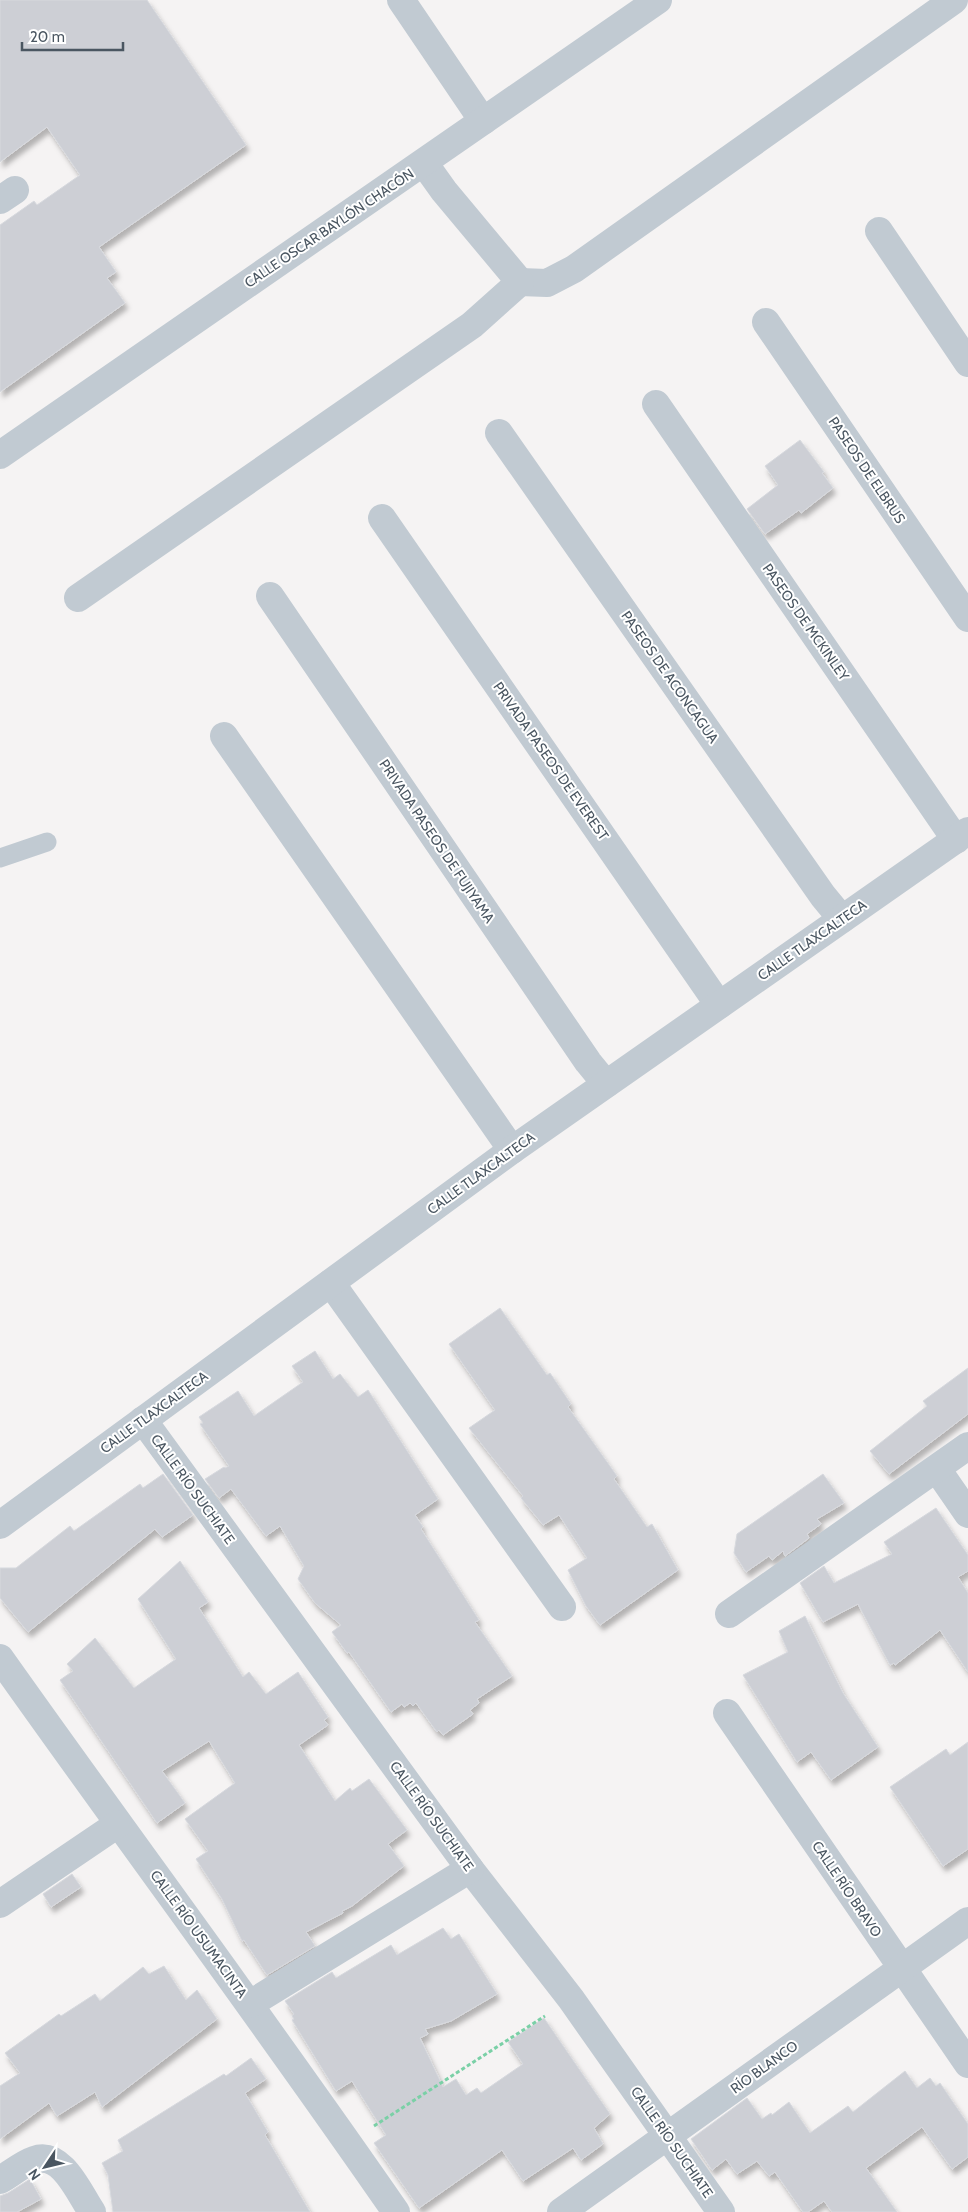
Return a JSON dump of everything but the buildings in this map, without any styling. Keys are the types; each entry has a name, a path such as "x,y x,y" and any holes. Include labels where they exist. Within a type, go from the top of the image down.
{"street":[{"path":"400,0 483,121"},
{"path":"78,598 472,325 520,282 547,283 574,270 954,0"},
{"name":"CALLE OSCAR BAYLÓN CHACÓN","path":"0,455 424,164 645,4"},
{"path":"424,164 444,191 520,282"},
{"path":"879,232 968,364"},
{"name":"PASEOS DE ELBRUS","path":"766,322 968,618"},
{"name":"PASEOS DE MCKINLEY","path":"656,404 962,835"},
{"name":"PASEOS DE ACONCAGUA","path":"499,433 818,888 842,919"},
{"name":"PRIVADA PASEOS DE EVEREST","path":"382,518 719,1005"},
{"name":"PRIVADA PASEOS DE FUJIYAMA","path":"270,596 583,1054 606,1084"},
{"path":"224,736 512,1150"},
{"name":"CALLE TLAXCALTECA","path":"0,1525 512,1150 962,835"},
{"path":"331,1283 562,1607"},
{"name":"CALLE RÍO SUCHIATE","path":"143,1420 470,1869 571,1999 721,2212"},
{"path":"728,1614 968,1446"},
{"path":"937,1469 968,1514"},
{"name":"CALLE RÍO USUMACINTA","path":"0,1658 118,1824 250,2004 396,2212"},
{"name":"CALLE RÍO BRAVO","path":"727,1713 968,2064"},
{"path":"0,1904 118,1824"},
{"path":"250,2004 470,1869"},
{"name":"RÍO BLANCO","path":"561,2212 968,1921"},
{"path":"0,2180 34,2160 50,2159 62,2167 92,2212"}],"lane":[{"path":"0,858 47,842"}],"path":[{"path":"348,2143 571,1999"}]}
